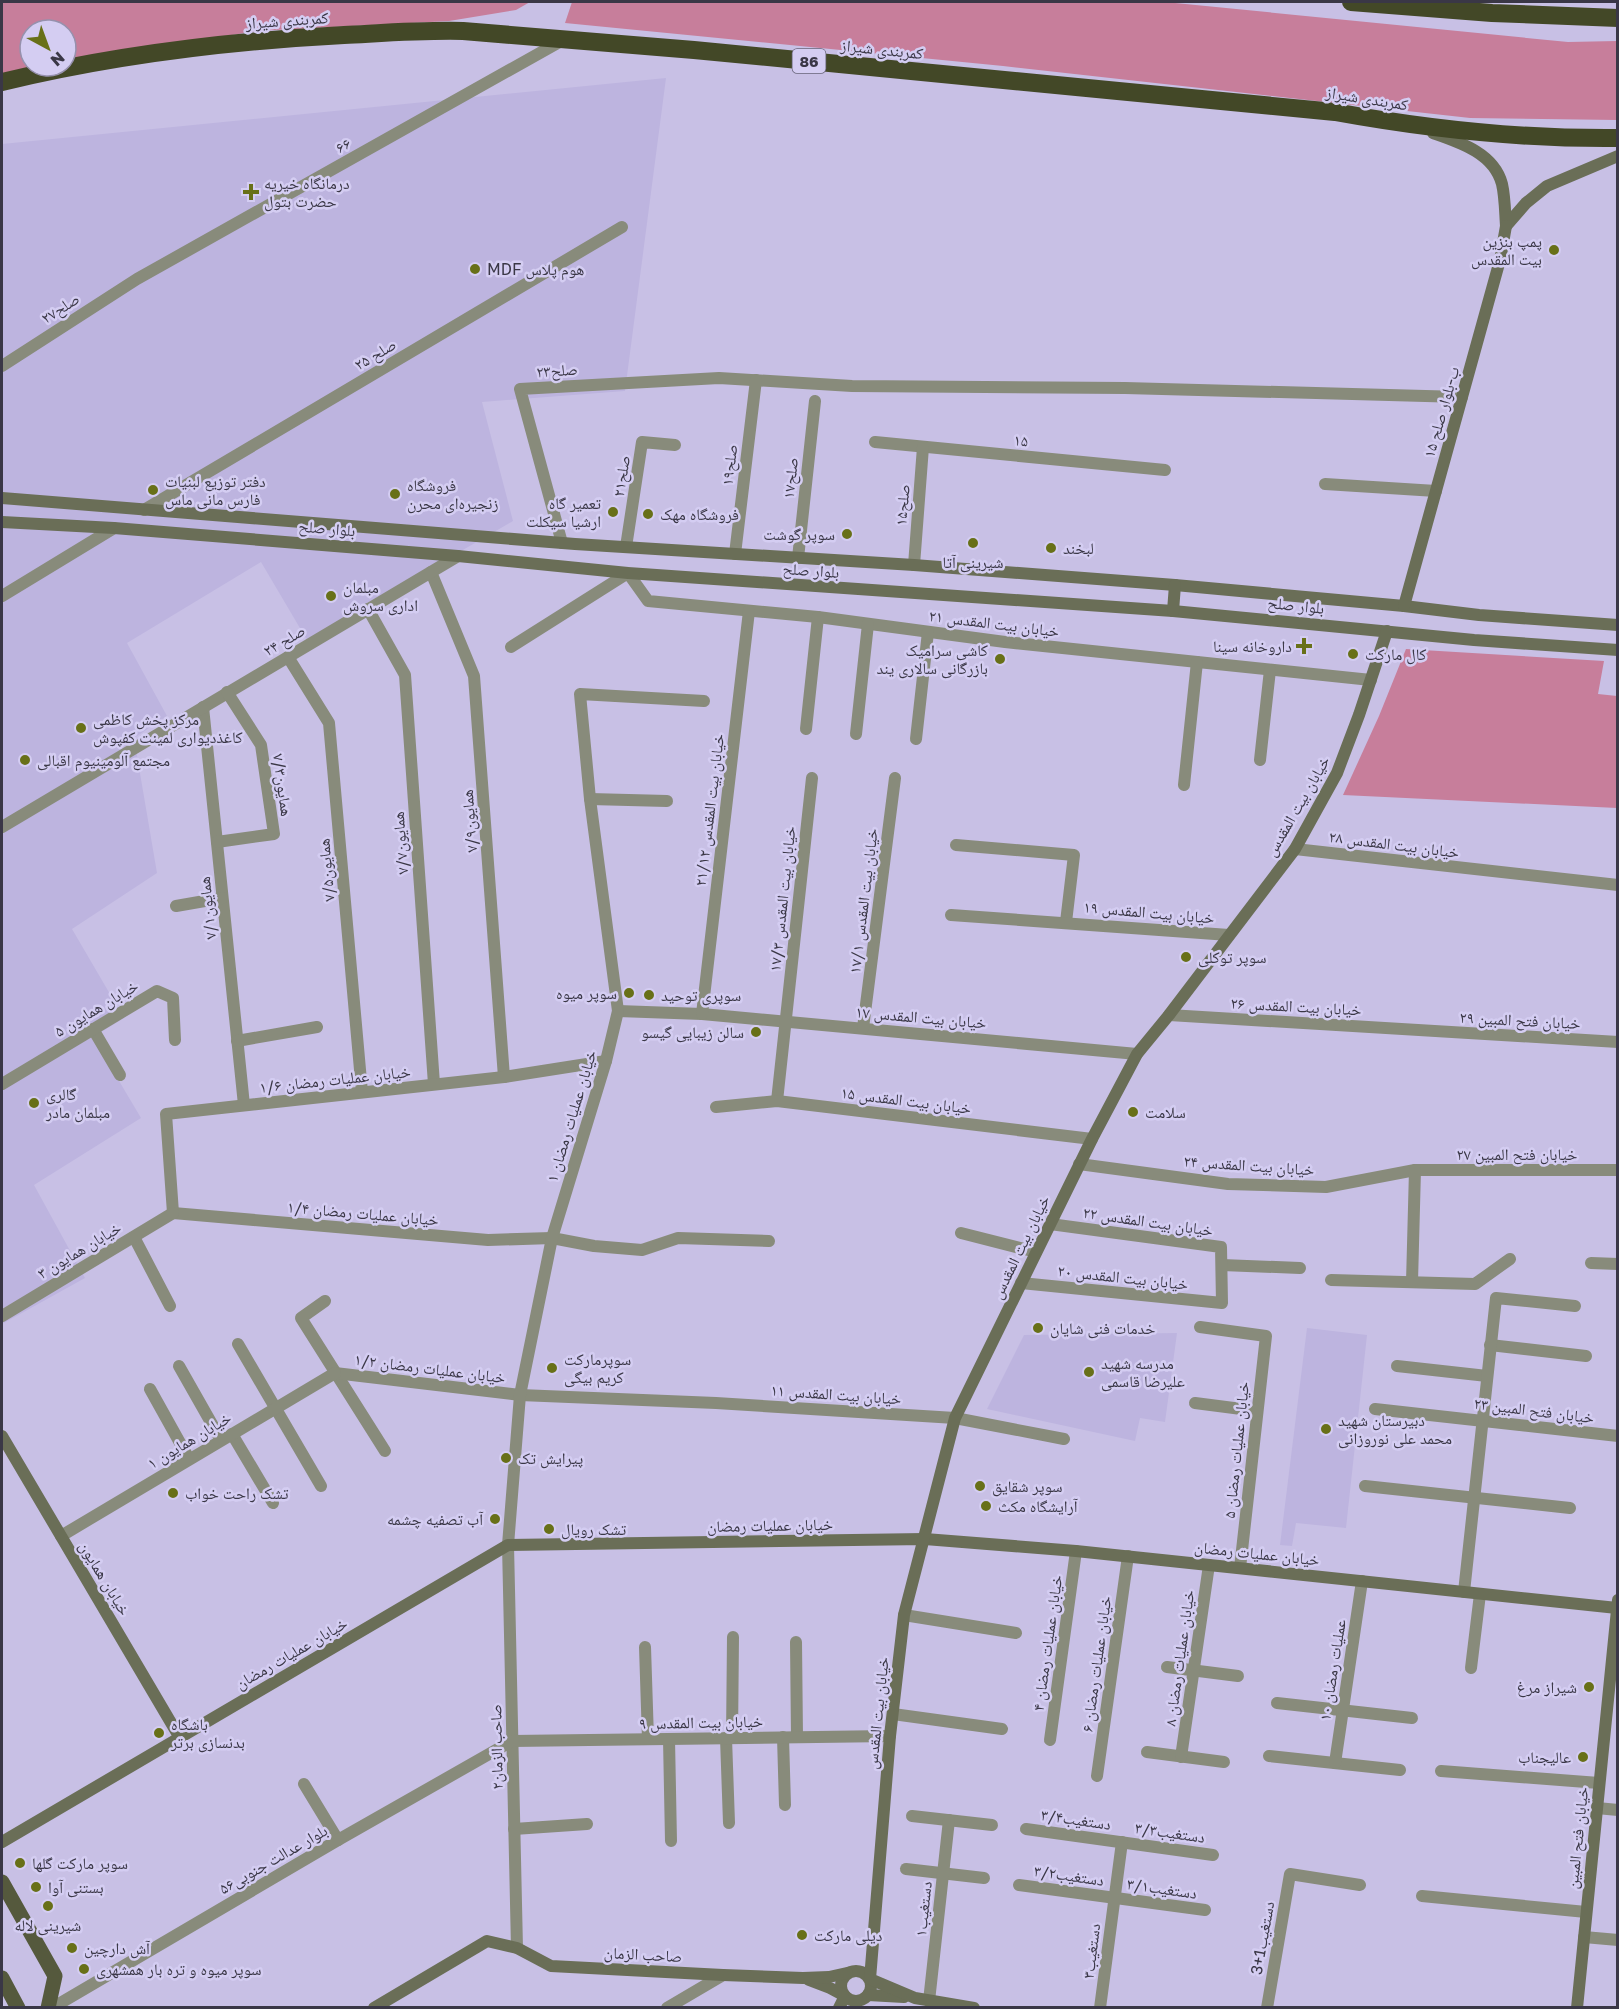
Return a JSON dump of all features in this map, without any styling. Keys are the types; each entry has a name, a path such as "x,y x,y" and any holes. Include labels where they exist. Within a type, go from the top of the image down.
{"highway":[{"path":"1351,2 1492,13 1617,18"},
{"name":"کمربندی شیراز","path":"2,82 88,63 166,51 302,38 428,30 472,31 1335,112 1406,125 1476,133 1617,138"}],"main road":[{"path":"2,1882 55,1976 50,2007"},
{"path":"2,1978 18,2007"}],"street":[{"name":"۶۶","path":"137,279 565,39"},
{"name":"۱۵ ب-بلوار صلح","path":"1404,606 1500,260 1506,226 1502,183 1488,160 1475,150 1455,140 1406,125"},
{"path":"1506,226 1526,203 1547,186 1617,156"},
{"name":"صلح ۲۵","path":"144,510 622,226"},
{"name":"صلح۲۷","path":"2,366 137,279"},
{"name":"صلح۲۳","path":"562,543 520,389 662,380 719,378 756,380"},
{"path":"756,380 862,386 1125,388 1462,397"},
{"name":"صلح۱۹","path":"735,554 756,380"},
{"name":"صلح۱۷","path":"798,558 815,401"},
{"name":"صلح۲۱","path":"626,547 642,442 675,445"},
{"name":"۱۵","path":"875,442 1165,470"},
{"name":"صلح۱۵","path":"914,565 923,447"},
{"path":"1325,484 1436,491"},
{"name":"بلوار صلح","path":"2,498 562,543 914,565 1175,585 1479,615 1617,625"},
{"name":"بلوار صلح","path":"2,522 114,528 458,556 628,573 1173,611 1474,640 1617,650"},
{"path":"2,596 114,528"},
{"name":"صلح ۲۴","path":"2,827 458,556"},
{"name":"همایون۷/۹","path":"431,572 474,676 504,1077"},
{"path":"511,647 628,573"},
{"name":"خیابان بیت المقدس ۲۱","path":"628,573 648,601 818,617 928,632 1371,680"},
{"path":"1173,611 1175,585"},
{"name":"همایون۷/۷","path":"368,609 405,675 435,1084"},
{"name":"خیابان بیت المقدس ۲۱/۱۲","path":"702,1014 749,611"},
{"path":"806,729 818,617"},
{"path":"856,734 868,624"},
{"path":"916,739 928,632"},
{"name":"خیابان بیت المقدس","path":"861,2001 871,1987 872,1948 890,1736 904,1615 954,1418 1079,1164 1137,1054 1295,849 1337,773 1387,632"},
{"name":"همایون۷/۵","path":"288,657 329,723 362,1092"},
{"path":"1184,785 1197,662"},
{"path":"1260,760 1270,670"},
{"name":"همایون۷/۳","path":"217,842 274,834 261,745 227,692"},
{"name":"خیابان عملیات رمضان ۱","path":"508,1545 520,1395 552,1238 606,1061 618,1011 590,799 580,694 704,701"},
{"name":"همایون۷/۱","path":"203,707 244,1105"},
{"name":"خیابان بیت المقدس ۱۷/۳","path":"777,1101 812,778"},
{"name":"خیابان بیت المقدس ۱۷/۱","path":"863,1028 896,778"},
{"path":"590,799 667,801"},
{"name":"خیابان بیت المقدس ۱۹","path":"956,845 1074,855 1066,922"},
{"name":"خیابان بیت المقدس ۲۸","path":"1295,849 1617,885"},
{"path":"176,906 222,898"},
{"name":"خیابان بیت المقدس ۱۹","path":"951,915 1229,935"},
{"name":"خیابان همایون ۵","path":"2,1083 157,991 173,998 175,1040"},
{"name":"خیابان بیت المقدس ۱۷","path":"618,1011 702,1014 1137,1054"},
{"name":"خیابان بیت المقدس ۲۶","path":"1169,1015 1421,1030"},
{"path":"237,1041 317,1027"},
{"path":"93,1029 120,1075"},
{"name":"خیابان فتح المبین ۲۹","path":"1421,1030 1617,1042"},
{"name":"خیابان عملیات رمضان ۱/۶","path":"173,1213 166,1114 504,1077 606,1061"},
{"name":"خیابان بیت المقدس ۱۵","path":"716,1107 777,1101 1092,1139"},
{"name":"خیابان بیت المقدس ۲۴","path":"1079,1164 1228,1184 1326,1187 1416,1170"},
{"path":"1412,1282 1416,1170"},
{"name":"خیابان فتح المبین ۲۷","path":"1416,1170 1617,1170"},
{"name":"خیابان عملیات رمضان ۱/۴","path":"173,1213 488,1240 552,1238 594,1246 642,1250 678,1238 768,1241"},
{"name":"خیابان همایون ۳","path":"2,1316 173,1213"},
{"name":"خیابان بیت المقدس ۲۲","path":"1050,1224 1221,1247 1222,1265"},
{"path":"961,1233 1036,1252"},
{"path":"134,1237 170,1306"},
{"path":"1331,1280 1476,1284 1509,1259"},
{"path":"1591,1263 1617,1264"},
{"path":"1222,1265 1300,1268"},
{"name":"خیابان بیت المقدس ۲۰","path":"1021,1283 1222,1303 1222,1265"},
{"path":"1464,1592 1496,1298 1575,1306"},
{"path":"325,1300 301,1318 385,1451"},
{"name":"خیابان عملیات رمضان ۵","path":"1200,1327 1266,1336 1240,1568"},
{"path":"237,1344 321,1486"},
{"path":"1491,1345 1586,1356"},
{"path":"179,1366 273,1503"},
{"path":"1397,1366 1487,1376"},
{"name":"خیابان عملیات رمضان ۱/۲","path":"335,1373 520,1395 716,1403"},
{"name":"خیابان همایون ۱","path":"61,1536 335,1373"},
{"path":"150,1389 189,1460"},
{"name":"خیابان بیت المقدس ۱۱","path":"716,1403 954,1418 1064,1439"},
{"path":"1195,1403 1257,1411"},
{"name":"خیابان فتح المبین ۲۳","path":"1375,1409 1617,1436"},
{"name":"خیابان همایون","path":"2,1436 180,1738"},
{"path":"1365,1486 1570,1508"},
{"name":"خیابان عملیات رمضان","path":"2,1842 508,1545 925,1539 1128,1556 1480,1594 1617,1604"},
{"name":"۲صاحب الزمان","path":"508,1545 517,1948"},
{"name":"خیابان عملیات رمضان ۴","path":"1050,1740 1076,1551"},
{"name":"خیابان عملیات رمضان ۶","path":"1097,1776 1128,1556"},
{"name":"خیابان عملیات رمضان ۸","path":"1181,1756 1209,1565"},
{"name":"عملیات رمضان ۱۰","path":"1335,1763 1362,1581"},
{"path":"1471,1668 1480,1594"},
{"name":"خیابان فتح المبین","path":"1577,2007 1599,1784 1612,1712 1617,1604"},
{"path":"904,1615 1016,1633"},
{"path":"729,1823 729,1738 733,1637"},
{"path":"796,1642 797,1737"},
{"path":"645,1647 648,1739"},
{"path":"1167,1667 1238,1676"},
{"path":"1277,1704 1412,1718"},
{"path":"893,1714 1002,1729"},
{"name":"خیابان بیت المقدس ۹","path":"512,1741 890,1736"},
{"path":"783,1737 785,1805"},
{"path":"669,1739 671,1841"},
{"name":"بلوار عدالت جنوبی۵۶","path":"50,2007 512,1741"},
{"path":"1147,1752 1224,1762"},
{"path":"1269,1756 1400,1770"},
{"path":"1441,1771 1599,1784"},
{"path":"304,1784 338,1840"},
{"path":"1597,1808 1617,1810"},
{"path":"912,1816 992,1825"},
{"name":"دستغیب۱","path":"929,2001 949,1820"},
{"path":"514,1829 587,1824"},
{"name":"۳/۴دستغیب","path":"1026,1829 1122,1842"},
{"name":"۳/۳دستغیب","path":"1122,1842 1213,1855"},
{"name":"دستغیب۳","path":"1100,2007 1122,1842"},
{"path":"906,1869 984,1878"},
{"name":"3+1دستغیب","path":"1267,2007 1290,1874 1360,1885"},
{"name":"۳/۲دستغیب","path":"1019,1885 1114,1898"},
{"path":"1422,1896 1586,1912"},
{"name":"۳/۱دستغیب","path":"1114,1898 1205,1911"},
{"path":"1584,1937 1617,1940"},
{"name":"صاحب الزمان","path":"374,2007 487,1941 517,1948 550,1966 803,1978"},
{"path":"842,2002 842,1980 872,1948"},
{"path":"803,1978 864,1972 870,1979 915,1998 974,2007"},
{"path":"667,2007 723,1975"},
{"path":"803,1978 830,1988 842,2002"},
{"path":"842,2002 915,1998"}],"shaded area":[{"path":"2,2 530,2 516,10 449,21 256,31 78,61 78,18 18,18 18,71 2,74"},
{"path":"572,2 1165,2 1568,42 1617,41 1617,120 1470,118 1003,66 565,23"},
{"path":"666,78 625,391 482,402 513,521 307,640 261,562 127,643 167,716 134,738 157,873 72,929 124,1018 93,1037 141,1118 34,1185 85,1278 2,1324 2,144"},
{"path":"1406,649 1604,661 1598,694 1617,696 1617,808 1343,795"},
{"name":"دبیرستان شهید محمد علی نوروزانی","path":"1307,1328 1367,1335 1346,1528 1296,1523 1292,1546 1280,1545"},
{"name":"مدرسه شهید علیرضا قاسمی","path":"1177,1333 1165,1422 1140,1418 1135,1441 987,1409 1024,1335"}],"place":[{"name":"درمانگاه خیریه حضرت بتول","path":"251,192"},
{"name":"پمپ بنزین بیت المقدس","path":"1554,250"},
{"name":"MDF هوم پلاس","path":"475,269"},
{"name":"دفتر توزیع لبنیات فارس مانی ماس","path":"153,490"},
{"name":"فروشگاه زنجیره‌ای محرن","path":"395,494"},
{"name":"تعمیر گاه ارشیا سیکلت","path":"613,512"},
{"name":"فروشگاه مهک","path":"648,514"},
{"name":"سوپر گوشت","path":"847,534"},
{"name":"شیرینی آتا","path":"973,543"},
{"name":"لبخند","path":"1051,548"},
{"name":"مبلمان اداری سروش","path":"331,596"},
{"name":"داروخانه سینا","path":"1304,646"},
{"name":"کال مارکت","path":"1353,654"},
{"name":"کاشی سرامیک بازرگانی سالاری یند","path":"1000,659"},
{"name":"مرکز پخش کاظمی کاغذدیواری لمینت کفپوش","path":"81,728"},
{"name":"مجتمع آلومینیوم اقبالی","path":"25,760"},
{"name":"سوپر توکلی","path":"1186,957"},
{"name":"سوپر میوه","path":"629,993"},
{"name":"سوپری توحید","path":"649,995"},
{"name":"سالن زیبایی گیسو","path":"756,1032"},
{"name":"گالری مبلمان مادر","path":"34,1103"},
{"name":"سلامت","path":"1133,1112"},
{"name":"خدمات فنی شایان","path":"1038,1328"},
{"name":"سوپرمارکت کریم بیگی","path":"552,1368"},
{"name":"مدرسه شهید علیرضا قاسمی","path":"1089,1372"},
{"name":"دبیرستان شهید محمد علی نوروزانی","path":"1326,1429"},
{"name":"پیرایش تک","path":"506,1458"},
{"name":"سوپر شقایق","path":"980,1486"},
{"name":"تشک راحت خواب","path":"173,1493"},
{"name":"آرایشگاه مکث","path":"986,1506"},
{"name":"آب تصفیه چشمه","path":"495,1519"},
{"name":"تشک رویال","path":"549,1529"},
{"name":"شیراز مرغ","path":"1589,1687"},
{"name":"باشگاه بدنسازی برتر","path":"159,1733"},
{"name":"عالیجناب","path":"1583,1757"},
{"name":"سوپر مارکت گلها","path":"20,1863"},
{"name":"بستنی آوا","path":"36,1887"},
{"name":"شیرینی لاله","path":"48,1906"},
{"name":"دیلی مارکت","path":"802,1935"},
{"name":"آش دارچین","path":"72,1948"},
{"name":"سوپر میوه و تره بار همشهری","path":"84,1969"}]}
